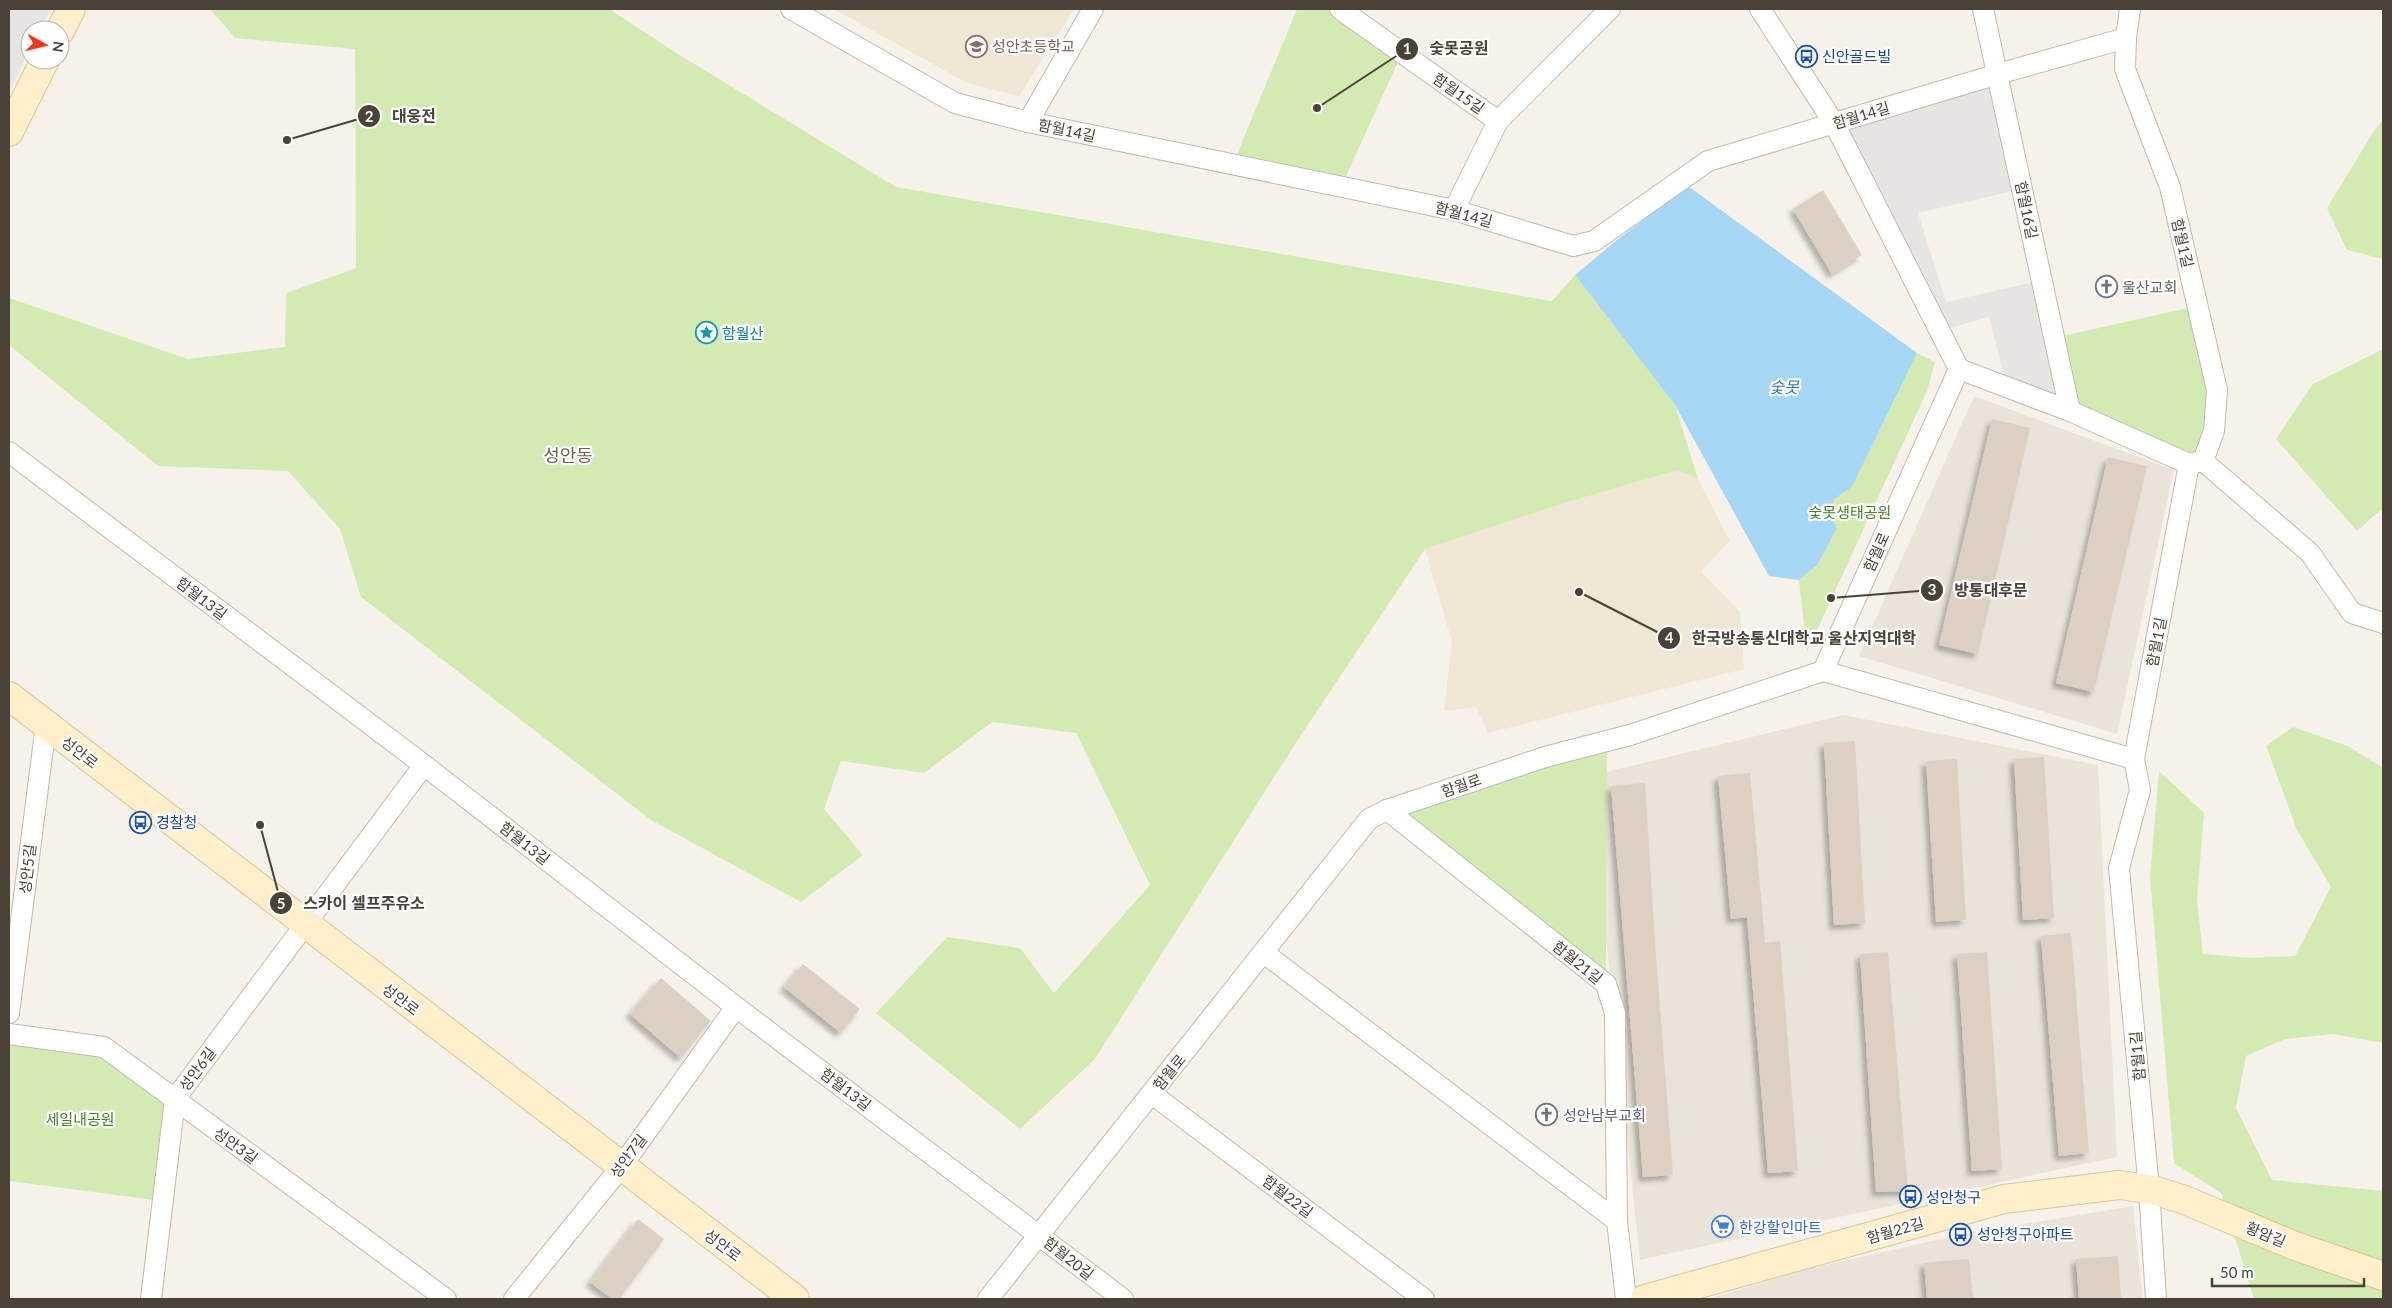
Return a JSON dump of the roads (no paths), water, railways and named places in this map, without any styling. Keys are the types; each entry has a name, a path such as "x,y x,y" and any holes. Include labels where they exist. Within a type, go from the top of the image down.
{"street":[{"name":"함월14길","path":"791,9 956,103 1028,122 1454,210 1572,246 1594,241 1708,162 1998,74 2126,38"},
{"path":"1028,122 1093,9"},
{"name":"함월15길","path":"1340,9 1498,121 1605,10"},
{"path":"1760,9 1834,123 1959,369 2196,462 2310,553 2352,613 2383,623"},
{"name":"함월16길","path":"1983,9 2070,411"},
{"name":"함월1길","path":"2130,9 2126,38 2125,69 2170,187 2217,390 2214,431 2196,462 2134,759 2140,790 2119,868 2149,1189 2156,1299"},
{"path":"9,132 40,70"},
{"path":"1454,210 1498,121"},
{"name":"함월로","path":"988,1299 1369,819 1387,810 1545,757 1630,736 1823,671 1959,369"},
{"name":"함월13길","path":"9,452 424,765 736,1007 1040,1234"},
{"path":"1823,671 2134,759"},
{"name":"성안로","path":"9,696 305,925 795,1299"},
{"name":"성안5길","path":"9,1013 46,726"},
{"name":"성안6길","path":"151,1299 175,1100 424,765"},
{"name":"함월21길","path":"1387,810 1606,984 1615,1013 1617,1220 1626,1299"},
{"path":"1264,953 1617,1220"},
{"name":"성안7길","path":"514,1299 621,1167 736,1007"},
{"name":"성안3길","path":"9,1034 104,1047 446,1299"},
{"name":"함월22길","path":"1152,1094 1424,1299"},
{"name":"함월22길","path":"1645,1299 2004,1199 2119,1185 2149,1189"},
{"name":"황암길","path":"2149,1189 2182,1199 2295,1246 2383,1276"},
{"name":"함월20길","path":"1040,1234 1123,1299"}],"water":[{"name":"숯못","path":"1688,186 1917,353 1852,487 1834,499 1830,514 1837,528 1818,564 1799,580 1769,576 1675,405 1575,275 1617,240"}],"place":[{"name":"성안초등학교","path":"976,46"},
{"name":"신안골드빌","path":"1806,56"},
{"name":"숯못공원","path":"1317,108"},
{"name":"대웅전","path":"287,140"},
{"name":"울산교회","path":"2106,287"},
{"name":"함월산","path":"706,333"},
{"name":"한국방송통신대학교 울산지역대학","path":"1579,592"},
{"name":"방통대후문","path":"1831,598"},
{"name":"경찰청","path":"140,822"},
{"name":"스카이 셀프주유소","path":"260,825"},
{"name":"성안남부교회","path":"1547,1115"},
{"name":"성안청구","path":"1910,1197"},
{"name":"한강할인마트","path":"1723,1227"},
{"name":"성안청구아파트","path":"1961,1234"}],"district":[{"name":"성안동","path":"568,455"}],"park label":[{"name":"숯못생태공원","path":"1850,512"},
{"name":"세일내공원","path":"80,1119"}]}
